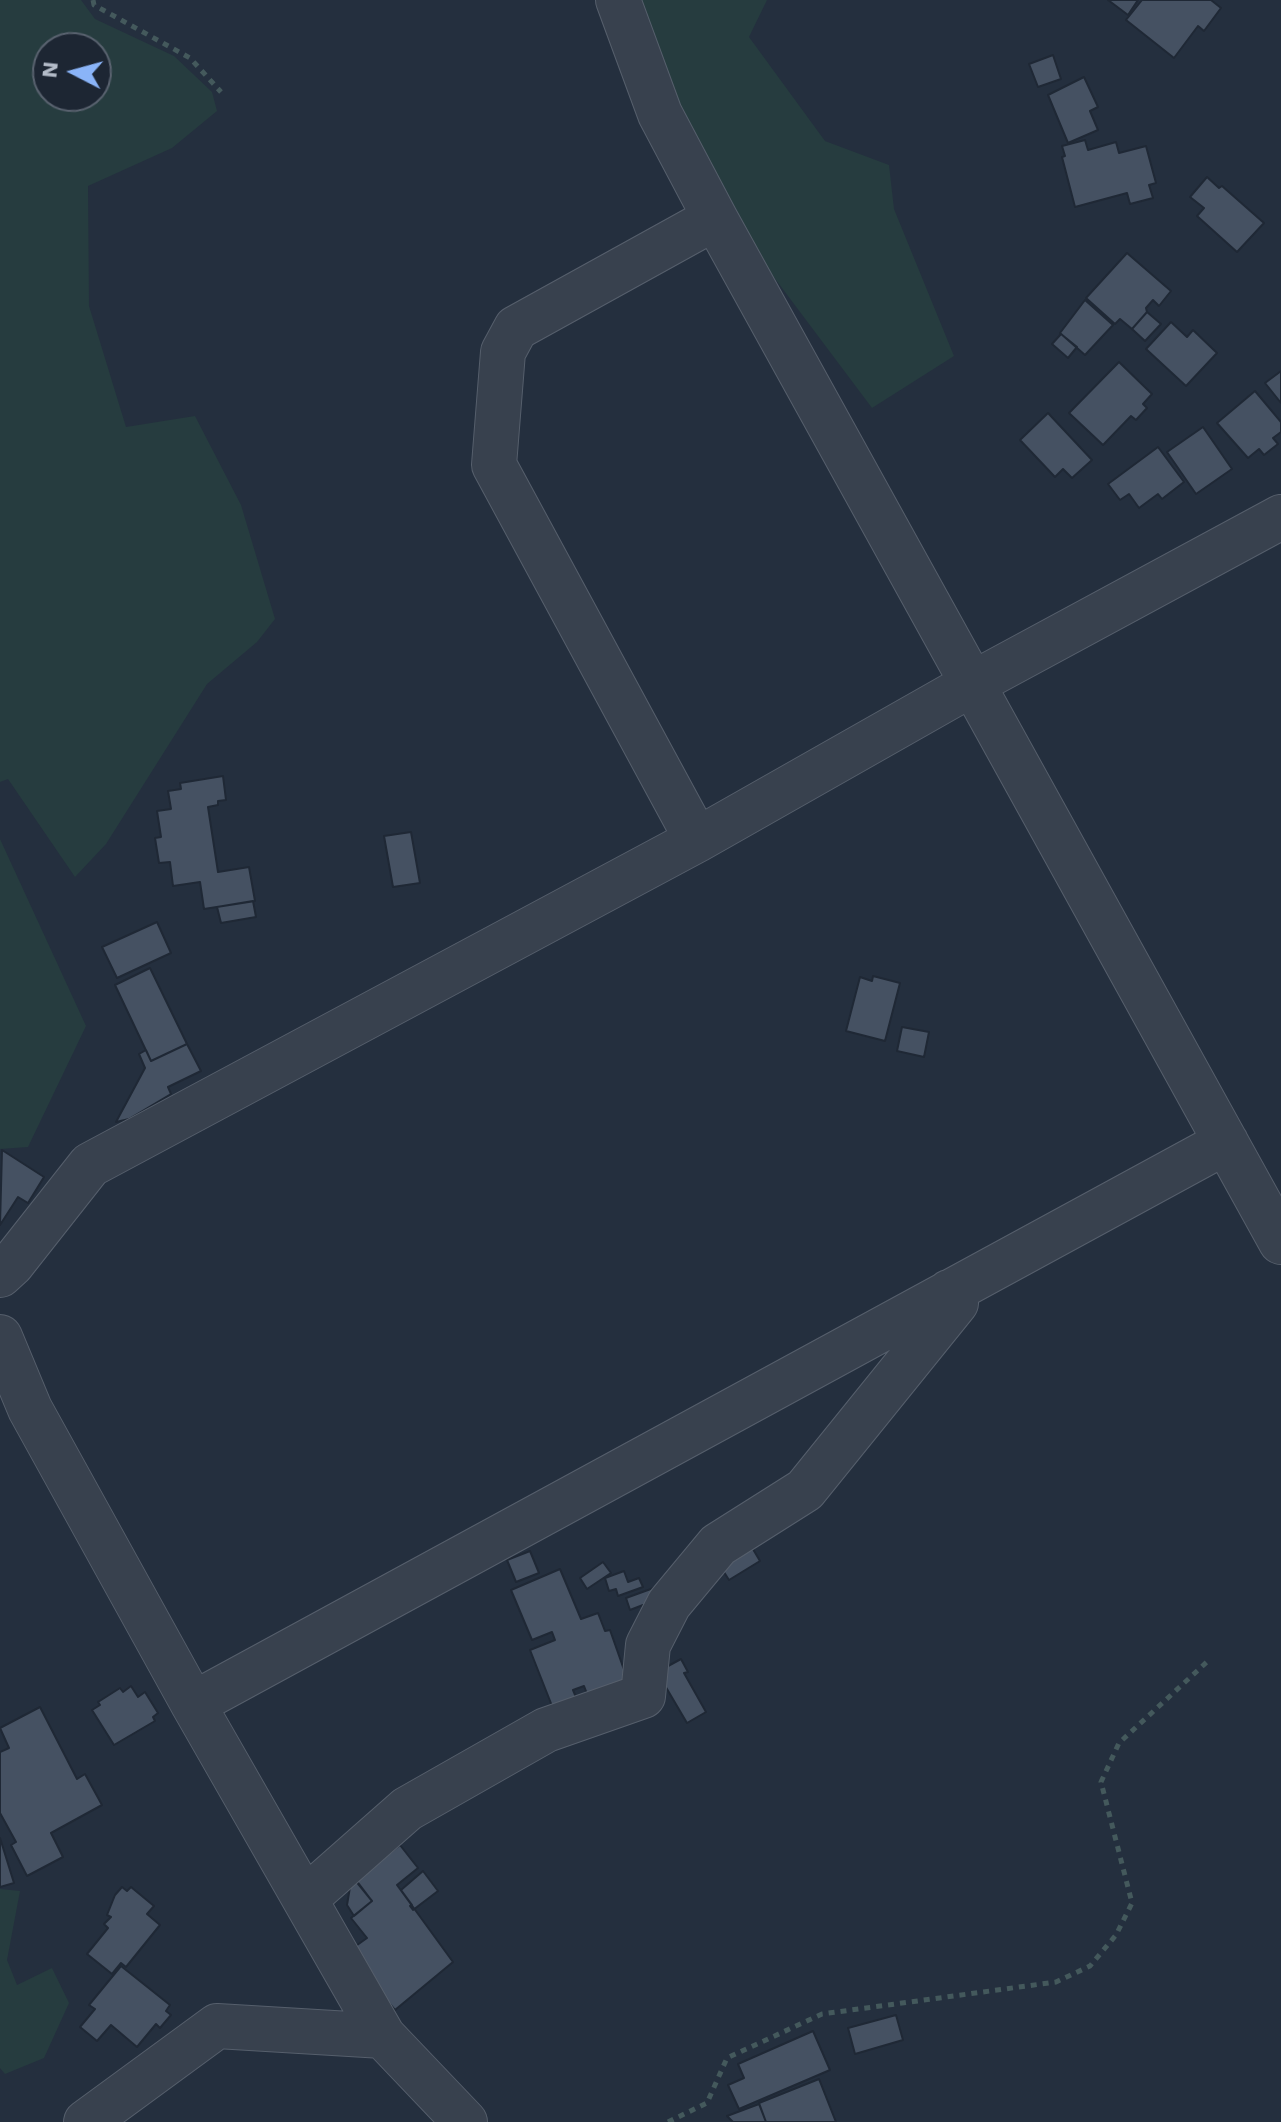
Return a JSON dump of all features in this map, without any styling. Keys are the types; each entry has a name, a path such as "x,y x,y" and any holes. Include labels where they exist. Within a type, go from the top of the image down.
{"street":[{"path":"618,0 660,114 715,218 1281,1242"},
{"path":"697,840 494,465 503,352 516,328 715,218"},
{"path":"0,1275 90,1165 697,840 972,684 1281,517"},
{"path":"193,1704 1226,1142"},
{"path":"305,1899 407,1809 546,1730 643,1696 648,1645 669,1604 718,1545 805,1490 956,1303 949,1292"},
{"path":"0,1337 30,1409 193,1704 383,2036 465,2122"},
{"path":"86,2122 217,2026 383,2036"}],"path":[{"path":"93,0 94,5 190,58 221,92"},
{"path":"668,2122 707,2103 727,2058 822,2014 1056,1982 1090,1966 1116,1935 1132,1903 1101,1782 1119,1743 1209,1660"}],"green space":[{"path":"0,0 81,0 95,19 174,56 212,92 217,111 172,148 88,186 89,306 126,427 195,416 241,505 275,619 257,642 207,684 106,844 75,877 8,779 0,782"},
{"path":"633,0 767,0 749,37 825,141 889,165 894,209 954,356 872,408 731,220"},
{"path":"0,839 86,1026 28,1147 0,1149"},
{"path":"0,1889 20,1891 7,1960 17,1985 52,1968 69,2003 44,2058 5,2074 0,2068"}],"building":[{"path":"1108,0 1138,0 1128,15"},
{"path":"1142,0 1211,0 1221,8 1204,31 1198,26 1174,58 1126,20"},
{"path":"1053,55 1061,79 1038,87 1029,64"},
{"path":"1084,77 1098,107 1090,111 1098,130 1068,143 1048,95"},
{"path":"1085,140 1088,150 1116,142 1119,153 1146,146 1156,183 1149,185 1153,198 1130,204 1127,193 1075,207 1062,146"},
{"path":"1207,177 1219,188 1222,186 1264,223 1237,252 1197,216 1204,208 1190,197"},
{"path":"1127,253 1171,291 1159,306 1153,300 1132,329 1120,319 1115,324 1086,298"},
{"path":"1085,300 1113,325 1085,355 1060,333"},
{"path":"1147,312 1161,324 1145,341 1132,329"},
{"path":"1171,322 1187,337 1193,330 1217,353 1186,386 1146,349"},
{"path":"1061,334 1077,347 1068,358 1052,344"},
{"path":"1119,362 1152,394 1143,404 1147,408 1136,420 1131,416 1103,445 1069,413"},
{"path":"1281,371 1281,403 1265,383"},
{"path":"1255,391 1281,422 1281,432 1273,438 1278,444 1264,455 1259,449 1248,458 1217,423"},
{"path":"1048,413 1092,460 1072,478 1063,469 1055,477 1020,440"},
{"path":"1203,427 1232,469 1196,494 1167,452"},
{"path":"1158,447 1184,482 1162,499 1158,494 1139,508 1129,494 1120,500 1108,484"},
{"path":"223,776 226,800 208,807 218,872 249,867 255,901 204,909 200,882 173,886 170,862 159,863 155,838 161,837 157,811 171,809 168,791 181,789 180,783"},
{"path":"411,832 420,883 393,887 384,836"},
{"path":"253,901 256,917 221,923 217,907"},
{"path":"157,922 171,953 117,978 102,947"},
{"path":"150,968 187,1044 151,1061 115,985"},
{"path":"873,976 900,983 885,1041 846,1031 860,977 872,981"},
{"path":"902,1027 929,1032 924,1057 897,1051"},
{"path":"187,1044 201,1071 168,1087 171,1094 129,1119 116,1122 145,1068 139,1054 146,1050 151,1061"},
{"path":"2,1150 44,1177 28,1203 18,1197 0,1225"},
{"path":"747,1539 760,1561 729,1580 715,1558"},
{"path":"530,1551 539,1573 516,1582 507,1560"},
{"path":"603,1562 611,1573 587,1589 580,1578"},
{"path":"560,1569 581,1619 598,1613 605,1631 610,1630 629,1684 589,1699 584,1686 573,1690 578,1702 554,1711 530,1650 555,1640 552,1632 532,1640 511,1590"},
{"path":"624,1571 628,1582 639,1578 643,1587 618,1596 616,1589 609,1591 605,1578"},
{"path":"659,1586 644,1610 643,1605 630,1610 626,1598"},
{"path":"681,1659 688,1672 684,1673 706,1712 687,1723 657,1672"},
{"path":"131,1686 138,1697 145,1692 158,1713 153,1717 155,1721 114,1745 92,1710 100,1705 98,1702 120,1688 123,1692"},
{"path":"40,1707 77,1779 85,1774 102,1805 51,1833 63,1857 27,1876 11,1845 16,1842 0,1813 0,1752 9,1748 0,1728"},
{"path":"0,1838 14,1883 0,1887"},
{"path":"400,1845 418,1868 397,1885 453,1962 395,2010 346,1953 367,1938 351,1918 372,1901 355,1880"},
{"path":"423,1871 438,1891 413,1910 401,1890"},
{"path":"356,1880 372,1901 354,1916 347,1905 350,1887"},
{"path":"122,1887 127,1891 131,1887 154,1906 147,1914 160,1925 126,1967 121,1963 112,1974 87,1954 108,1928 104,1924 111,1917 107,1915"},
{"path":"121,1966 170,2005 166,2011 171,2015 160,2028 156,2024 137,2047 111,2025 97,2041 80,2027 95,2009 89,2005"},
{"path":"896,2015 903,2040 855,2054 848,2028"},
{"path":"813,2031 830,2070 739,2109 728,2085 744,2078 738,2064"},
{"path":"819,2079 836,2122 766,2122 759,2103"},
{"path":"759,2104 766,2122 733,2122 727,2116"}]}
